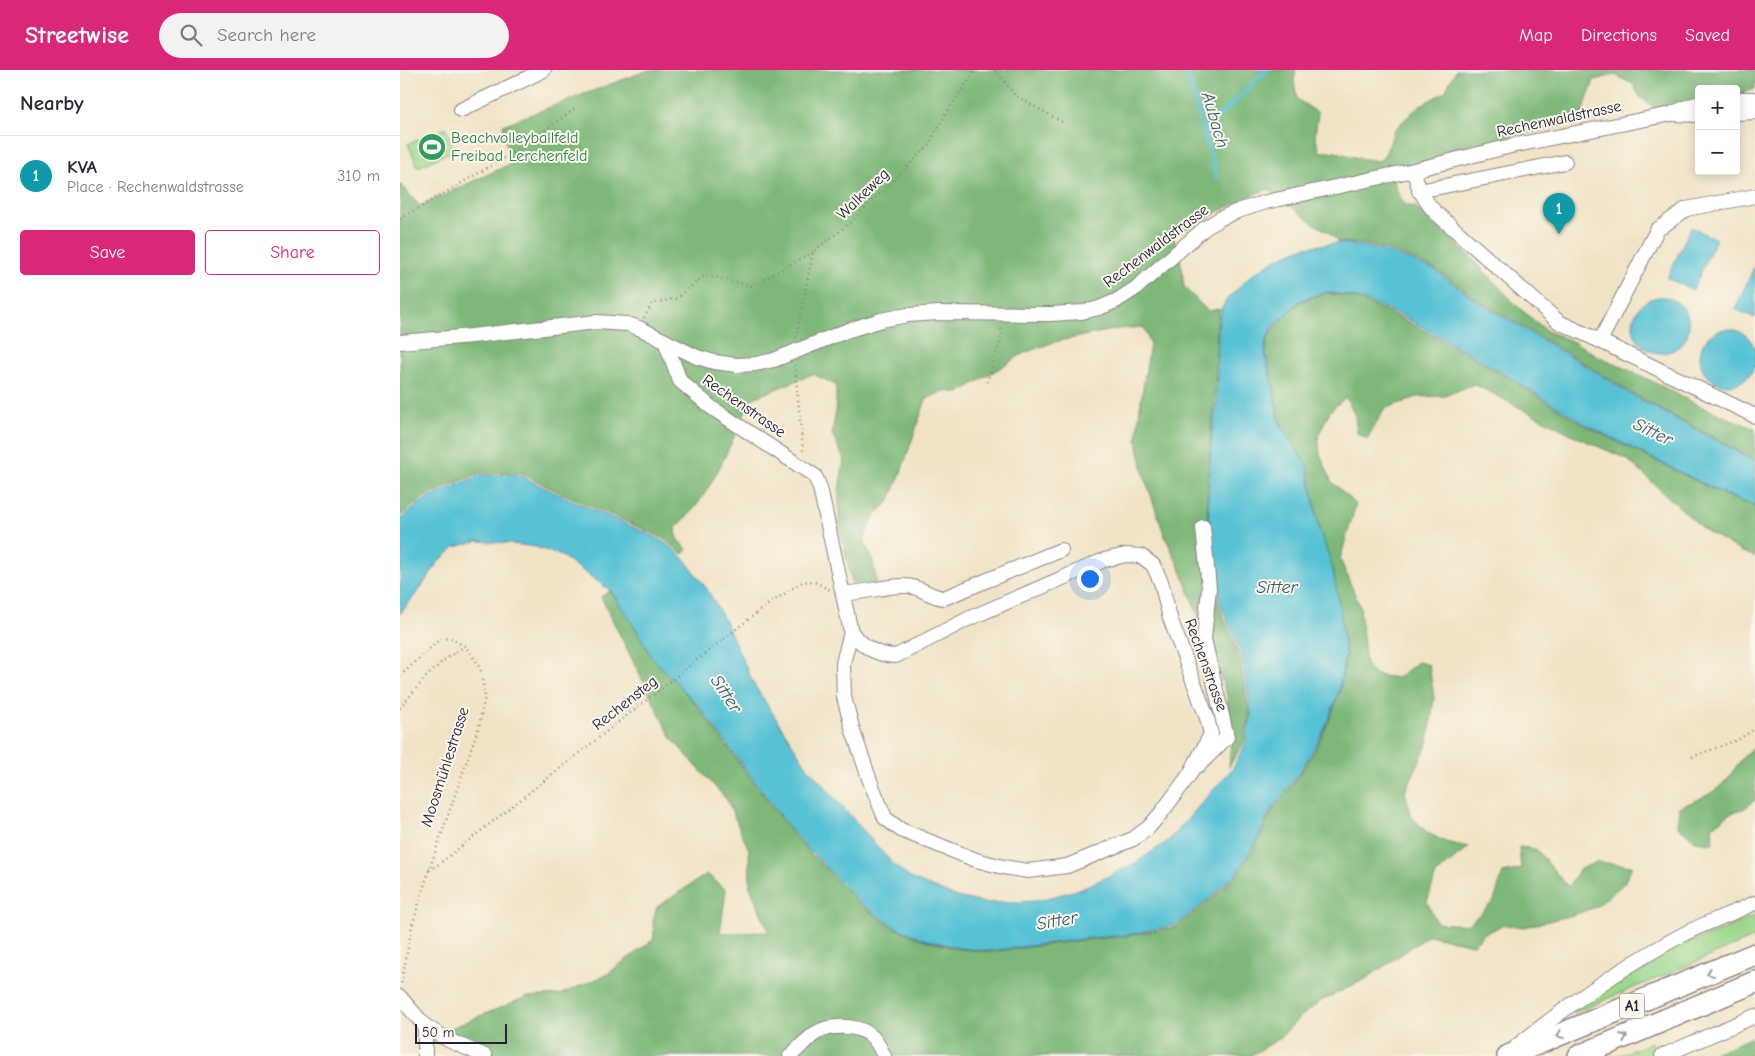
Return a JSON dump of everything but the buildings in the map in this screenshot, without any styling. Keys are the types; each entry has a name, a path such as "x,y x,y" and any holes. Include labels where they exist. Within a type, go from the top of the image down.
{"highway":[{"name":"A1","path":"1506,1056 1755,954"},
{"name":"A1","path":"1579,1056 1755,982"}],"street":[{"path":"461,110 544,70"},
{"path":"1740,99 1755,98"},
{"name":"Rechenwaldstrasse","path":"665,341 714,362 737,365 756,364 774,360 846,331 881,320 908,315 1065,314 1082,312 1099,308 1136,288 1190,240 1221,218 1266,202 1414,170 1511,146 1671,114 1695,104"},
{"path":"1740,113 1755,114 1755,108"},
{"name":"Rechenwaldstrasse","path":"1671,114 1695,115"},
{"path":"1419,191 1565,162"},
{"path":"1414,170 1419,191 1435,212 1559,322 1755,416"},
{"path":"1600,341 1658,230 1686,209 1755,196"},
{"path":"400,342 596,322 627,324 665,341"},
{"name":"Rechenstrasse","path":"665,341 680,381 712,408 805,468 814,476 820,488 851,632 843,663 844,697 870,781 885,818 902,830 976,860 1028,871 1067,866 1133,839 1148,828 1190,774 1211,734 1207,718 1170,618 1161,582 1153,565 1141,556 1126,555 1104,560 968,619 896,656 883,656 862,644 851,632"},
{"path":"1190,774 1227,737 1204,639 1209,588 1203,527"},
{"path":"843,593 907,586 922,590 935,597 944,598 1061,550"},
{"path":"1506,1056 1546,1023 1634,964 1682,935 1755,903"},
{"path":"400,997 425,1026 448,1040 485,1056"},
{"path":"1662,1056 1755,1016"},
{"path":"425,1026 425,1056"},
{"path":"790,1056 817,1032 831,1027 862,1030 870,1034 884,1056"}],"path":[{"name":"Walkeweg","path":"643,321 652,304 677,298 705,276 752,286 813,252 851,222 928,146 946,113 976,70"},
{"path":"995,70 1016,96 1062,122"},
{"path":"400,219 525,146 577,107"},
{"path":"795,344 813,252"},
{"path":"986,382 1003,333 991,314"},
{"path":"794,359 805,468"},
{"name":"Rechensteg","path":"429,870 763,608 802,582 812,581 837,593 843,593"},
{"path":"400,676 439,640 450,638 465,646 443,660 400,708"},
{"name":"Moosmühlestrasse","path":"400,988 404,979 412,926 429,870 479,726 485,696 481,671 465,646"},
{"path":"1692,757 1739,739 1755,729"}],"green space":[{"path":"648,70 1296,70 1294,81 1297,99 1318,113 1315,135 1320,152 1336,152 1378,161 1383,158 1394,130 1419,106 1445,92 1456,70 1755,70 1755,89 1740,94 1740,85 1695,85 1695,102 1655,108 1640,97 1633,84 1615,75 1594,80 1579,122 1475,144 1444,154 1432,162 1393,178 1398,193 1405,205 1415,207 1468,254 1518,307 1547,331 1574,342 1598,356 1698,405 1755,429 1755,460 1634,395 1478,300 1436,269 1394,252 1363,244 1338,242 1327,231 1313,223 1268,189 1254,194 1173,235 1181,263 1184,287 1208,311 1219,309 1215,397 1207,488 1208,550 1219,606 1239,655 1250,716 1242,745 1229,767 1231,739 1227,696 1182,573 1164,534 1144,475 1137,441 1140,407 1150,344 1144,327 1117,329 1054,342 1024,353 959,393 944,391 926,399 898,481 889,501 873,518 864,540 873,562 877,584 852,583 839,524 839,491 844,459 832,434 836,411 836,385 813,374 751,399 710,485 700,501 676,527 677,539 687,549 683,554 661,537 548,487 519,472 479,473 427,495 400,516 400,184 420,206 510,164 503,125"},
{"name":"Beachvolleyballfeld Freibad Lerchenfeld","path":"446,128 455,150 418,167 408,144"},
{"path":"1327,293 1357,299 1399,317 1475,358 1586,426 1716,491 1743,503 1755,506 1755,557 1740,551 1702,528 1627,459 1581,439 1474,384 1445,396 1417,397 1384,409 1367,439 1357,433 1355,416 1346,397 1330,411 1318,436 1320,454 1331,481 1356,504 1340,559 1360,607 1366,665 1376,675 1398,678 1418,662 1429,665 1434,698 1428,743 1405,792 1412,817 1428,833 1445,842 1469,847 1436,874 1427,902 1437,923 1468,925 1494,901 1503,873 1521,869 1519,847 1536,849 1568,887 1580,869 1597,862 1632,866 1624,883 1596,907 1573,915 1524,927 1504,925 1485,933 1473,945 1429,935 1367,978 1321,1001 1299,1018 1280,1038 1250,1056 495,1056 444,1031 526,997 559,995 606,975 654,939 653,921 657,907 707,874 726,890 720,933 769,932 750,887 749,850 727,800 672,739 601,597 610,591 637,626 663,667 699,709 793,835 860,905 894,928 924,940 959,949 991,952 1126,936 1176,927 1211,899 1237,875 1257,843 1271,813 1295,782 1315,750 1329,721 1340,691 1346,655 1332,565 1319,529 1308,468 1280,422 1266,354 1267,340 1273,329 1288,313 1301,301"},
{"path":"1755,748 1755,800 1745,808 1729,814 1712,827 1713,843 1695,841 1677,825 1679,807 1704,797 1718,788 1750,750"},
{"path":"1755,916 1755,937 1574,1013 1572,1011 1624,975 1687,937 1693,937 1696,941"},
{"path":"1755,1036 1755,1056 1707,1056"},
{"path":"1652,1042 1656,1052 1649,1056 1618,1056"}],"water":[{"path":"1691,227 1716,239 1693,290 1667,278"},
{"name":"Sitter","path":"1338,243 1363,246 1394,254 1435,270 1477,301 1633,396 1755,461 1755,505 1743,502 1716,490 1587,425 1476,357 1400,315 1358,298 1327,292 1301,300 1272,328 1266,340 1265,354 1279,422 1308,468 1319,529 1332,565 1340,608 1345,655 1339,691 1328,721 1314,749 1294,781 1270,812 1256,842 1236,874 1176,925 1126,935 991,951 959,948 924,939 895,927 861,904 794,834 700,708 651,656 611,591 562,556 536,547 505,543 478,541 455,547 438,562 400,614 400,519 428,497 480,475 518,474 547,489 660,539 682,556 707,589 725,621 753,683 808,768 891,862 910,878 956,897 984,903 1037,901 1077,890 1137,862 1168,841 1233,768 1244,746 1251,716 1249,698 1241,654 1221,605 1210,549 1208,499 1212,433 1217,398 1218,327 1221,309 1228,298 1253,274 1276,259 1305,247"},
{"path":"1755,265 1755,318 1735,309"},
{"path":"1655,297 1667,297 1677,301 1685,309 1689,325 1685,341 1677,349 1667,353 1655,353 1645,349 1637,341 1633,331 1633,319 1637,309 1645,301"},
{"path":"1722,329 1734,329 1748,337 1756,351 1754,368 1748,377 1734,385 1722,385 1712,380 1705,373 1700,363 1700,351 1705,341 1712,334"}],"waterway":[{"name":"Aubach","path":"1186,70 1217,178"},
{"path":"1204,131 1267,70"}],"place":[{"name":"Beachvolleyballfeld Freibad Lerchenfeld","path":"432,147"},
{"name":"KVA","path":"1559,234"}]}
